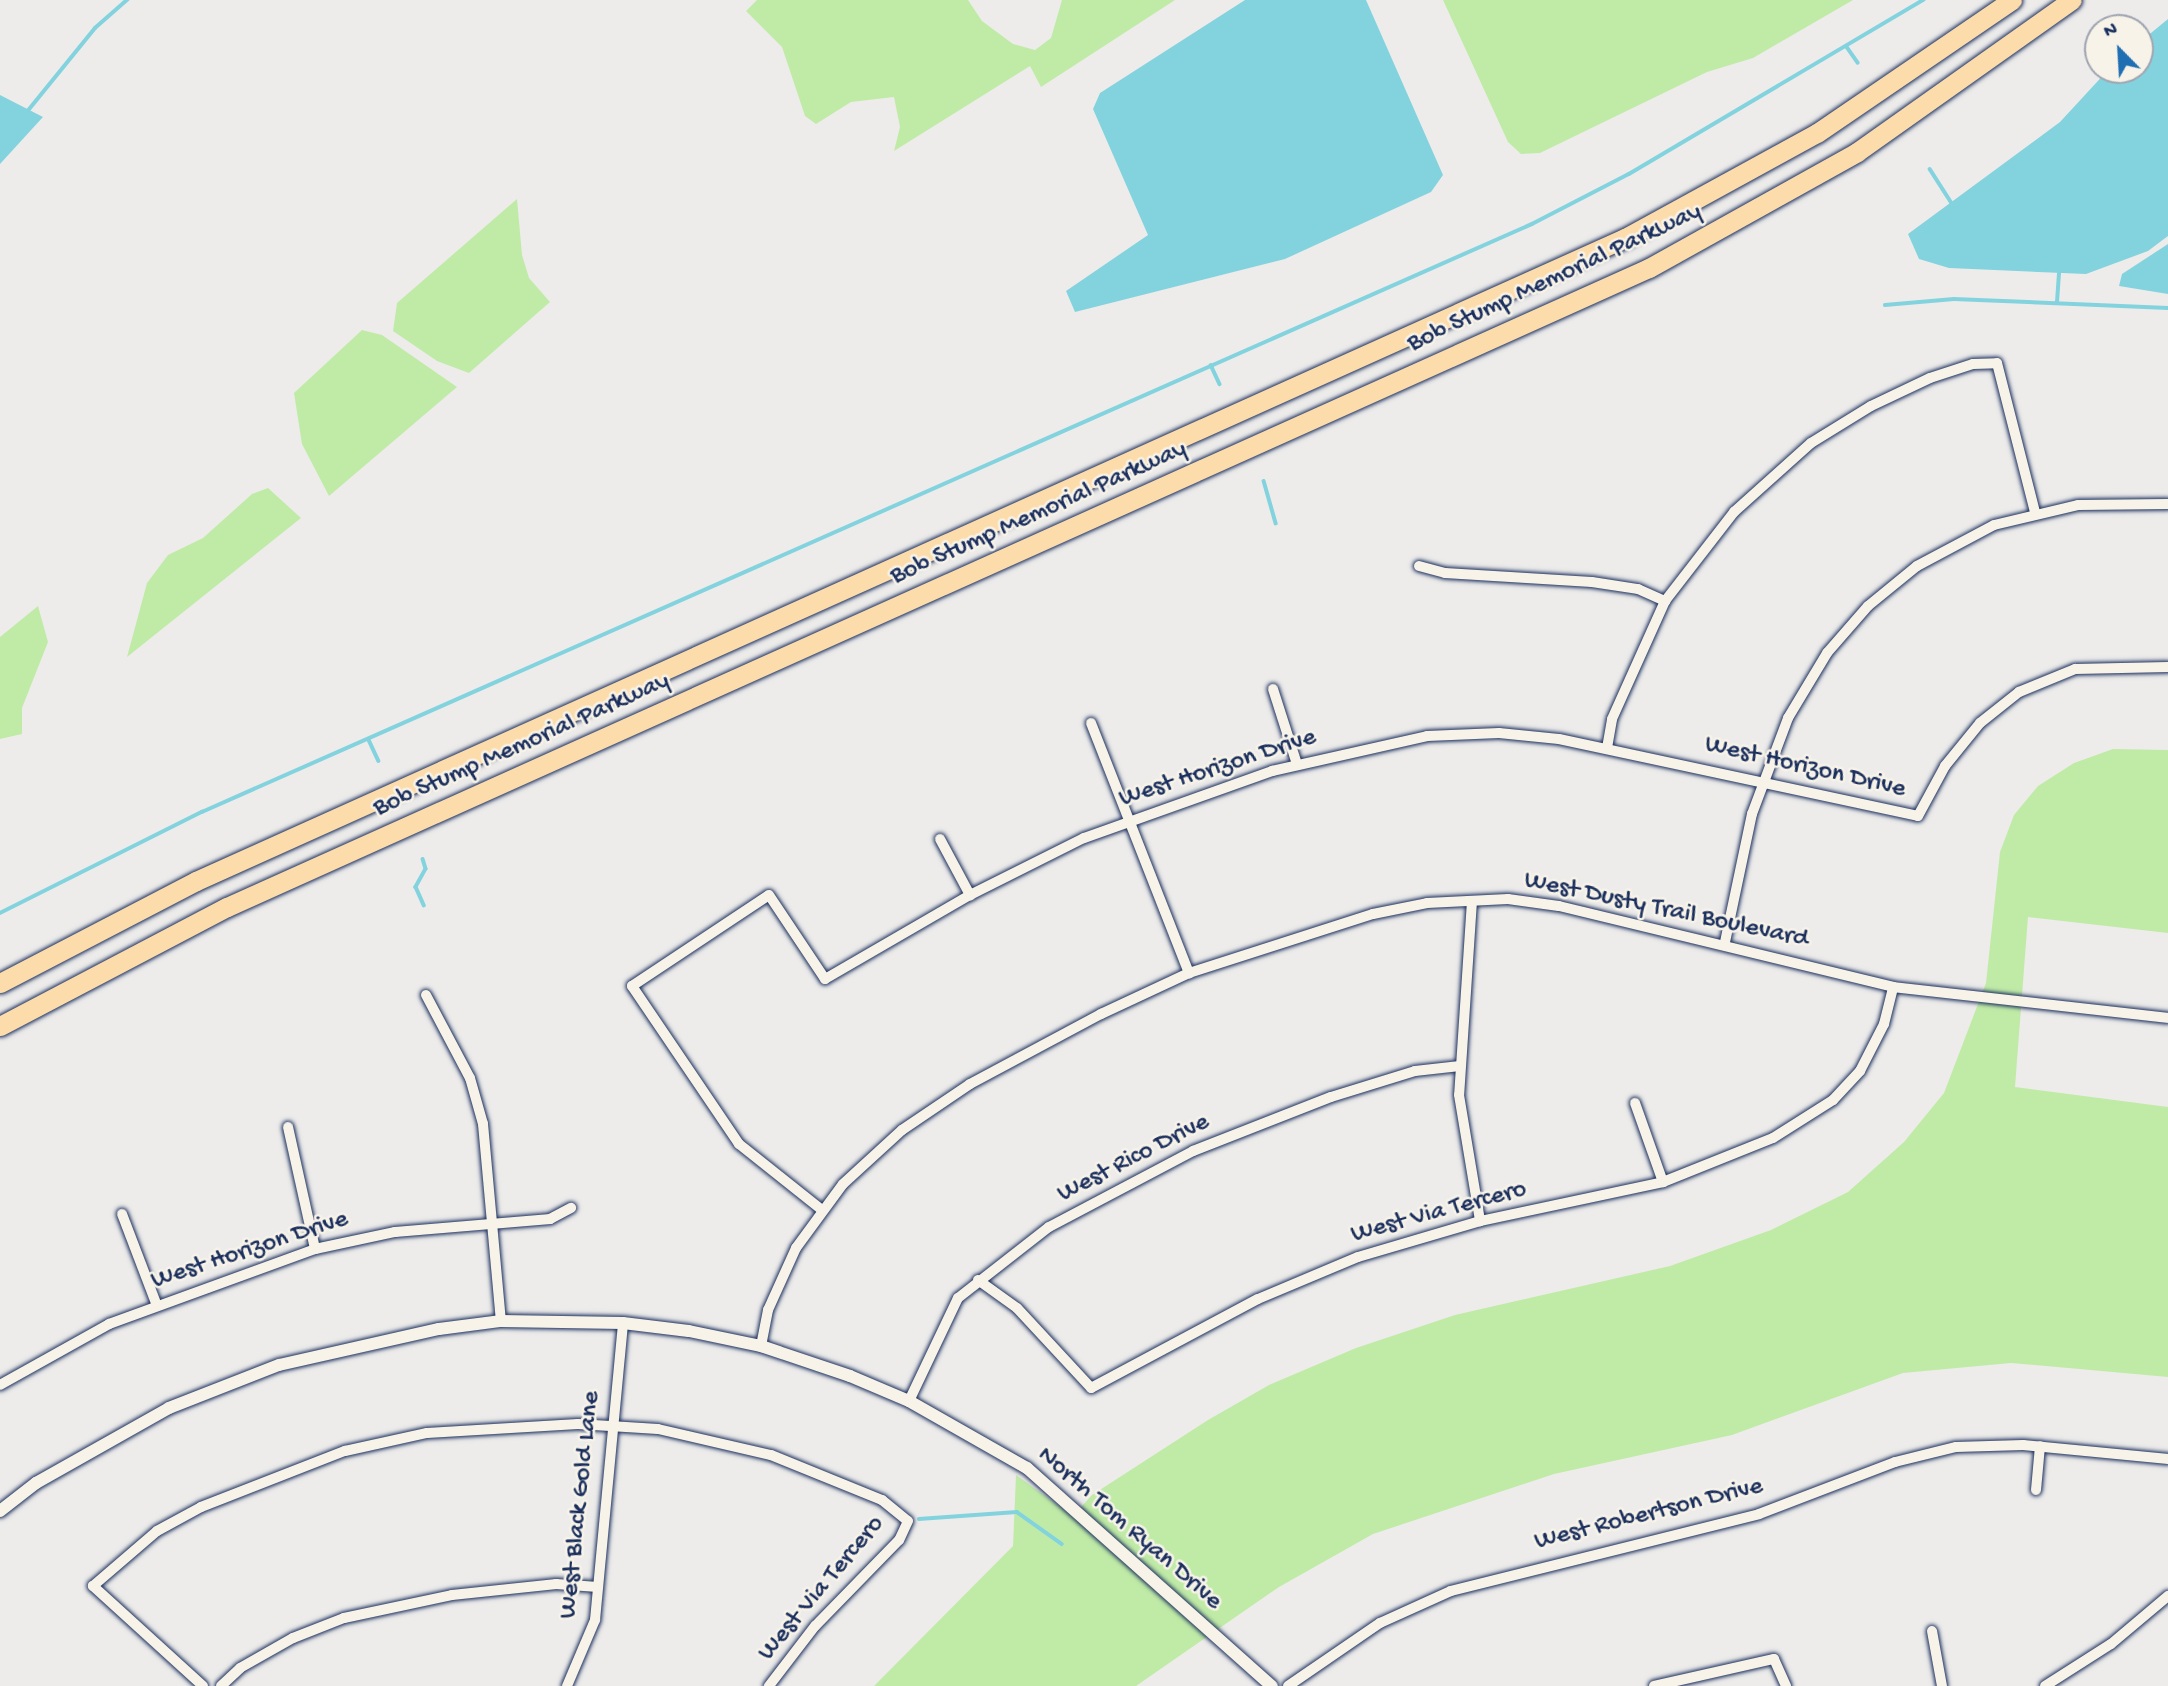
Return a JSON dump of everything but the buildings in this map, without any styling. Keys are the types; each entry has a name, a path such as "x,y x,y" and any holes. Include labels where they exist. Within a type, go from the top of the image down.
{"highway":[{"name":"Bob Stump Memorial Parkway","path":"0,983 235,863 1625,238 1817,132 2012,0"},
{"name":"Bob Stump Memorial Parkway","path":"0,1026 227,907 1649,268 1857,152 2072,0"}],"street":[{"path":"1607,748 1612,719 1665,601 1734,512 1811,443 1871,406 1973,364 1997,363 2035,512"},
{"path":"1725,942 1764,781 1788,718 1827,653 1868,606 1917,566 1994,525 2035,512 2136,500 2168,504"},
{"path":"1419,566 1445,573 1592,582 1639,589 1665,601"},
{"name":"West Horizon Drive","path":"822,1210 739,1144 632,986 769,895 825,979 970,895 1128,822 1297,764 1427,736 1499,733 1607,748 1918,816 1945,766 1980,723 2019,692 2075,669 2168,667"},
{"path":"1273,689 1297,764"},
{"path":"1091,723 1189,974"},
{"path":"940,839 970,895"},
{"path":"1472,901 1460,1066 1464,1144 1480,1221"},
{"name":"West Dusty Trail Boulevard","path":"761,1346 768,1310 796,1248 822,1210 902,1130 970,1084 1189,974 1373,914 1472,901 1559,906 1725,942 1893,987 2168,1018"},
{"name":"West Via Tercero","path":"978,1280 1017,1308 1091,1388 1258,1299 1358,1257 1480,1221 1663,1182 1773,1138 1833,1100 1866,1059 1884,1024 1893,987"},
{"path":"426,995 470,1078 483,1124 501,1321"},
{"name":"West Rico Drive","path":"909,1401 958,1298 1049,1227 1193,1151 1331,1097 1415,1071 1460,1066"},
{"path":"1635,1102 1663,1182"},
{"path":"288,1127 316,1248"},
{"name":"West Horizon Drive","path":"2,1379 156,1303 316,1248 395,1232 550,1219 571,1208"},
{"path":"122,1214 156,1303"},
{"name":"North Tom Ryan Drive","path":"0,1511 100,1446 216,1386 351,1346 501,1321 623,1323 761,1346 909,1401 1027,1468 1121,1546 1272,1686"},
{"name":"West Black Gold Lane","path":"566,1686 596,1620 623,1323"},
{"path":"203,1686 93,1586 157,1531 201,1507 345,1451 427,1433 612,1426"},
{"name":"West Via Tercero","path":"612,1426 715,1439 815,1469 882,1500 908,1521 899,1540 815,1626 769,1686"},
{"path":"2036,1490 2040,1446"},
{"name":"West Robertson Drive","path":"1288,1686 1380,1623 1505,1573 1711,1527 1895,1462 1956,1447 2040,1446 2168,1459"},
{"path":"221,1686 240,1668 293,1638 344,1618 453,1595 556,1584 598,1587"},
{"path":"2045,1686 2111,1644 2168,1597"},
{"path":"1932,1631 1942,1686"},
{"path":"1654,1686 1774,1659 1786,1686"}],"green space":[{"path":"757,0 968,0 982,21 1013,44 1035,50 1051,38 1062,0 1175,0 1041,87 1030,66 894,151 900,127 894,97 851,102 816,124 805,116 782,47 746,11"},
{"path":"1443,0 1853,0 1753,58 1707,72 1540,153 1521,154 1508,142"},
{"path":"517,199 522,255 529,278 550,302 469,373 437,361 393,331 397,303"},
{"path":"362,330 382,335 457,387 329,496 302,444 294,393"},
{"path":"268,488 301,518 127,657 147,583 168,555 203,538 252,494"},
{"path":"38,606 48,642 22,708 22,734 0,739 0,637"},
{"path":"2113,749 2168,750 2168,933 2028,917 2015,1087 2168,1107 2168,1377 2011,1363 1903,1373 1732,1435 1554,1474 1373,1534 1279,1587 1136,1686 874,1686 1013,1546 1016,1475 1073,1516 1092,1495 1208,1420 1269,1385 1356,1348 1455,1315 1670,1266 1771,1230 1848,1192 1904,1142 1944,1093 1986,983 2000,852 2014,815 2038,786 2074,763"}],"water":[{"path":"1245,0 1366,0 1443,175 1431,192 1285,259 1075,312 1066,291 1148,235 1093,109 1100,93"},
{"path":"2168,19 2168,236 2148,251 2086,274 1949,268 1919,259 1908,234 2060,122 2095,84 2154,84 2154,30"},
{"path":"0,95 43,117 0,164"},
{"path":"2168,244 2168,294 2119,286 2122,274"}],"waterway":[{"path":"26,113 95,28 127,0"},
{"path":"0,913 202,812 1532,224 1629,174 1923,0"},
{"path":"1847,47 1858,63"},
{"path":"1930,169 1953,205"},
{"path":"2057,302 2059,273"},
{"path":"1885,305 1954,299 2168,308"},
{"path":"1211,365 1220,384"},
{"path":"1264,481 1276,523"},
{"path":"369,740 379,761"},
{"path":"423,859 426,869 416,887 424,905"},
{"path":"919,1519 1017,1512 1062,1544"}]}
